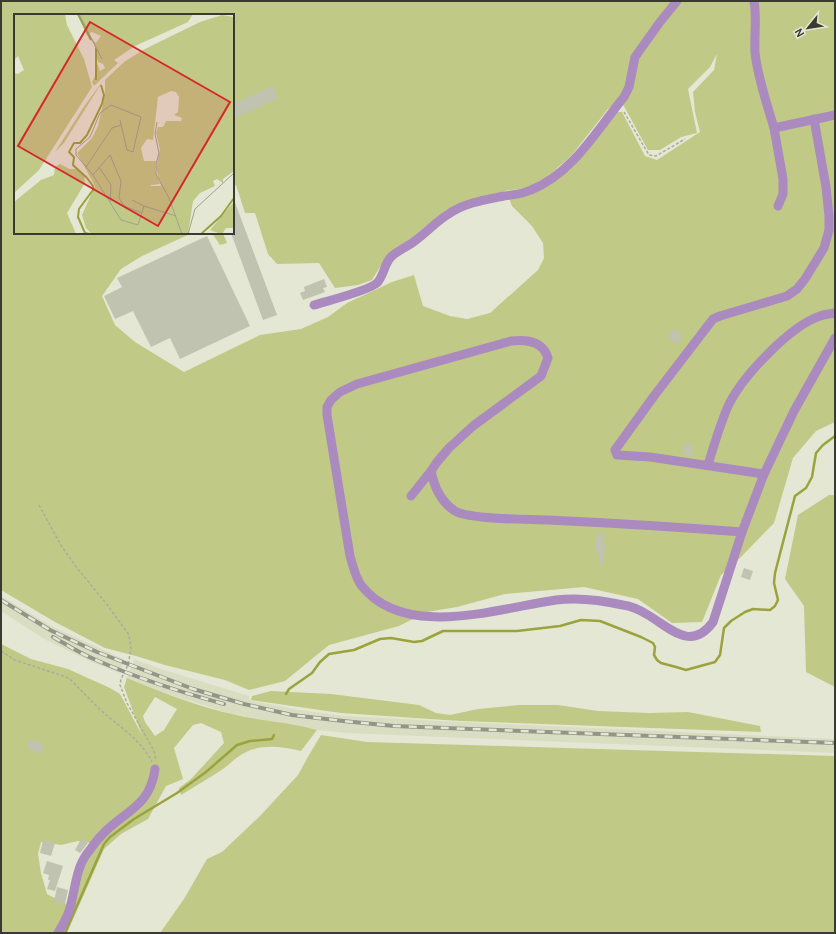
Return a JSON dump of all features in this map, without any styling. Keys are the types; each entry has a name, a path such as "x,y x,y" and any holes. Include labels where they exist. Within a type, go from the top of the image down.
{"lane":[{"path":"314,305 362,290 377,283 392,256 417,239 445,216 460,207 484,200 530,191 551,179 576,158 624,97 629,87 635,56 677,1"},
{"path":"754,1 756,9 755,52 774,128 783,179 783,194 778,206"},
{"path":"774,128 835,115"},
{"path":"764,474 708,465 617,455 615,450 713,319 787,296 797,289 805,279 824,248 829,230 830,216 814,120"},
{"path":"708,465 729,404 739,387 763,358 778,344 807,322 820,315 835,313"},
{"path":"411,496 449,448 473,426 538,379 543,372 548,358 546,352 541,346 526,340 512,341 368,380 340,392 331,400 327,415 350,556 354,572 361,584 372,596 386,606 414,615 433,618 462,616 558,600 582,599 607,601 628,606 648,615 664,627 674,632 692,636 707,630 713,622 742,532 764,474 794,411 835,338"},
{"path":"431,471 433,484 439,495 447,504 455,511 471,516 742,532"},
{"path":"58,933 68,912 77,875 85,857 101,836 147,795 154,779 155,769"}],"path":[{"path":"619,103 649,155 656,156 685,139"},
{"path":"39,505 62,547 129,635 131,649 128,665 121,679 120,686 126,702 154,751 156,761 155,769"},
{"path":"1,651 15,660 71,680 103,712 140,744 148,753 155,769"}],"shaded area":[{"path":"1,596 51,626 125,660 120,673 94,663 46,640 1,611"},
{"path":"134,659 161,669 249,696 249,700 299,710 344,716 835,739 835,753 346,733 317,730 232,714 158,691 127,678"}],"green space":[{"path":"1,1 835,1 835,422 816,431 793,458 774,523 737,561 721,575 702,622 672,623 638,599 584,587 505,594 457,607 427,612 399,626 329,645 285,681 249,690 225,680 105,648 55,622 1,590"},
{"path":"213,234 223,234 227,243 220,245"},
{"path":"829,495 835,495 835,687 806,672 804,606 785,579 798,515"},
{"path":"1,644 31,659 68,669 120,694 142,735 124,687 127,678 179,698 219,711 317,730 301,751 276,747 253,749 238,757 218,772 181,795 179,788 191,779 224,743 221,732 201,723 193,725 174,748 183,779 166,786 148,819 121,834 104,849 67,933 62,933 91,843 78,841 61,845 41,842 38,854 41,873 47,894 68,905 57,933 1,933","holes":["155,697 177,709 164,730 155,736 145,722 143,716"]},
{"path":"271,691 331,694 419,705 436,713 450,715 478,709 519,705 558,705 598,711 649,713 688,712 760,726 761,732 460,721 341,713 251,700 252,696"},
{"path":"321,735 367,742 835,756 835,933 160,933 184,899 207,859 222,852 260,816 298,775"}],"building":[{"path":"272,86 278,98 235,118 234,104"},
{"path":"234,200 277,315 263,320 231,234 234,234"},
{"path":"207,236 250,326 180,359 170,338 151,347 133,311 115,319 104,296 122,287 117,278"},
{"path":"324,279 327,287 323,288 325,292 303,300 300,293 305,291 304,287"},
{"path":"673,329 683,336 677,344 667,337"},
{"path":"684,444 693,445 692,455 683,455"},
{"path":"597,533 604,534 602,542 606,543 602,566 600,566 598,552 595,552"},
{"path":"744,568 753,571 750,580 741,577"},
{"path":"31,739 45,746 40,754 26,747"},
{"path":"81,839 88,843 80,853 75,850"},
{"path":"43,840 55,843 51,856 40,853"},
{"path":"47,861 63,866 55,891 47,889 50,880 48,880 49,875 43,873"},
{"path":"57,887 68,890 65,904 54,902"}],"waterway":[{"path":"286,694 289,689 312,673 320,662 329,654 354,650 380,639 391,638 414,642 422,641 443,631 517,631 560,626 581,620 600,621 653,643 655,647 654,655 661,663 686,670 715,662 720,655 724,628 731,621 753,609 770,610 775,606 778,600 774,583 775,573 795,496 806,488 812,477 816,453 823,445 835,436"},
{"path":"65,933 104,844 110,837 134,819 177,793 206,772 237,745 250,741 272,739 274,735"}],"railway":[{"path":"1,600 50,630 97,652 193,689 244,704 292,715 394,726 835,743"},
{"path":"53,637 85,655 111,667 175,690 224,704"}]}
